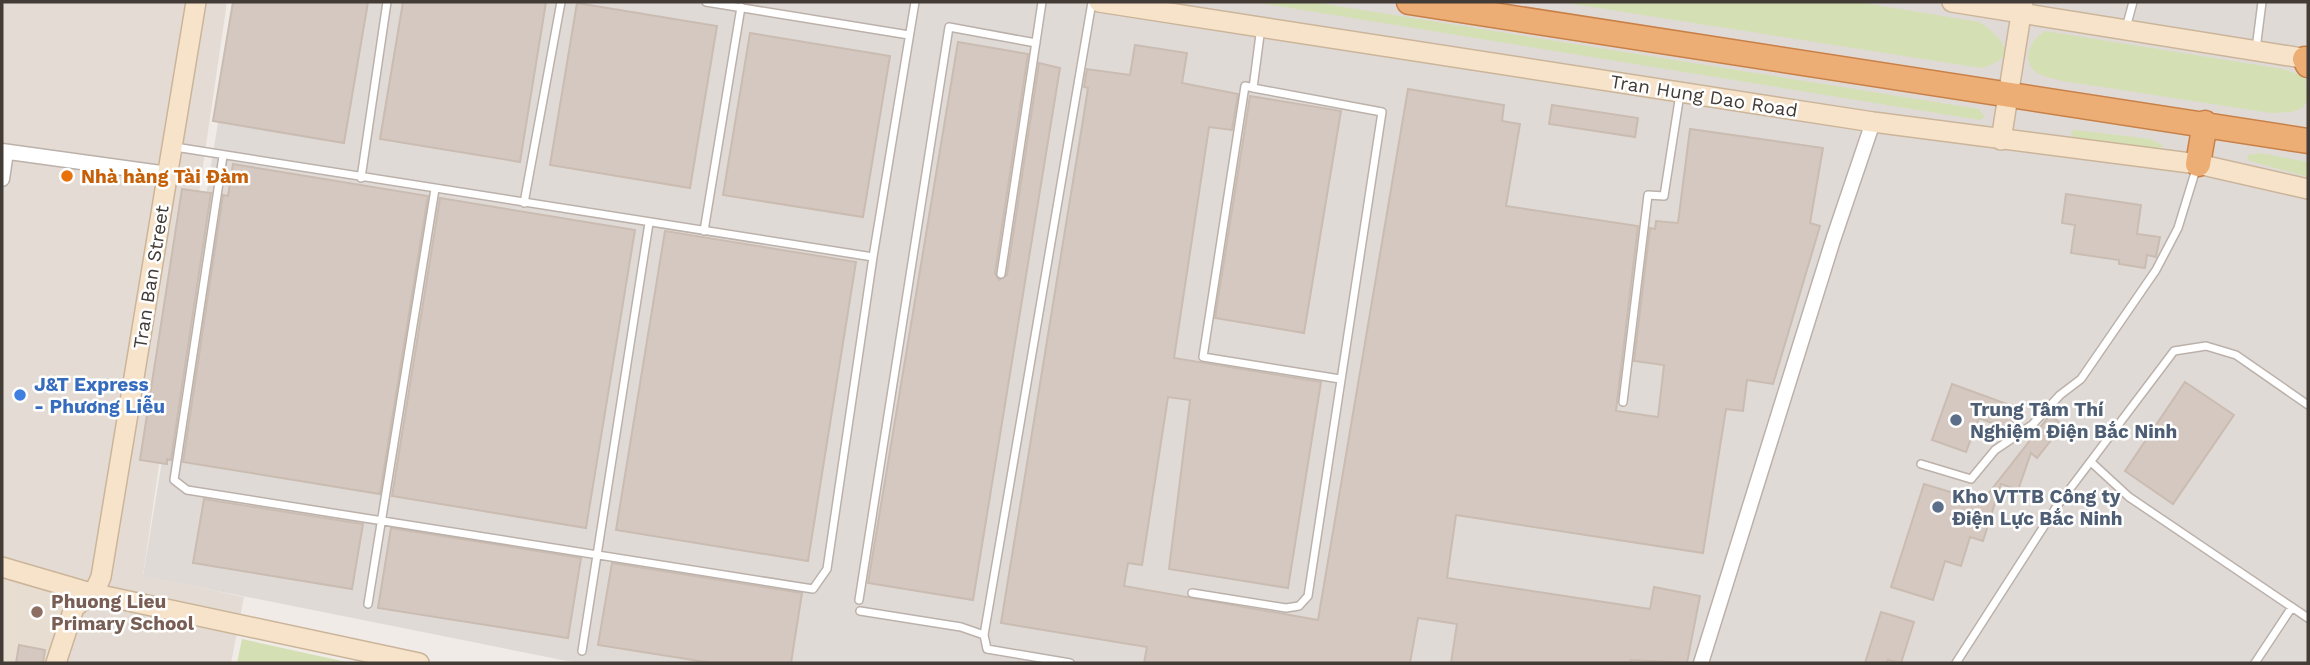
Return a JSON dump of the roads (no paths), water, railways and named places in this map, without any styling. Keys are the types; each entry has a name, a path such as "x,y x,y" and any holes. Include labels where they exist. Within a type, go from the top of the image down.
{"highway":[{"path":"1409,2 2308,141"},
{"path":"2198,164 2205,123"}],"main road":[{"name":"Tran Ban Street","path":"56,663 74,608 99,583 105,560 196,2"},
{"name":"Tran Hung Dao Road","path":"1099,2 1873,122 2198,164 2308,189"},
{"path":"1952,2 2022,8 2126,31 2256,50 2307,61"},
{"path":"2001,140 2022,8"},
{"path":"2,567 91,593 419,663"}],"street":[{"path":"1702,663 1833,240 1873,122"},
{"path":"2,179 4,152 168,174"}],"lane":[{"path":"361,178 387,2"},
{"path":"524,203 561,2"},
{"path":"706,2 909,35"},
{"path":"223,156 174,480 187,490 813,589 827,569 873,257 915,2"},
{"path":"1001,274 1042,2"},
{"path":"1070,663 987,649 984,635 1092,2"},
{"path":"2126,31 2133,2"},
{"path":"2256,50 2262,2"},
{"path":"704,231 741,7"},
{"path":"859,600 949,27 1036,43"},
{"path":"1254,88 1261,27"},
{"path":"1192,593 1295,608 1305,601 1310,589 1382,112 1245,86 1203,357 1340,379"},
{"path":"1623,402 1648,195 1664,197 1680,93"},
{"path":"173,147 873,257"},
{"path":"1921,464 1971,479 1995,450 2032,425 2060,395 2081,379 2156,270 2178,228 2198,164"},
{"path":"368,604 379,520 435,189"},
{"path":"582,651 649,223"},
{"path":"1956,663 2057,506 2174,351 2206,346 2236,355 2308,405"},
{"path":"2091,462 2129,497 2308,618"},
{"path":"2255,663 2292,607"},
{"path":"860,611 961,627 984,635"}],"place":[{"name":"Nhà hàng Tài Đàm","path":"67,176"},
{"name":"J&T Express - Phương Liễu","path":"20,395"},
{"name":"Trung Tâm Thí Nghiệm Điện Bắc Ninh","path":"1956,420"},
{"name":"Kho VTTB Công ty Điện Lực Bắc Ninh","path":"1938,507"},
{"name":"Phuong Lieu Primary School","path":"37,612"}]}
